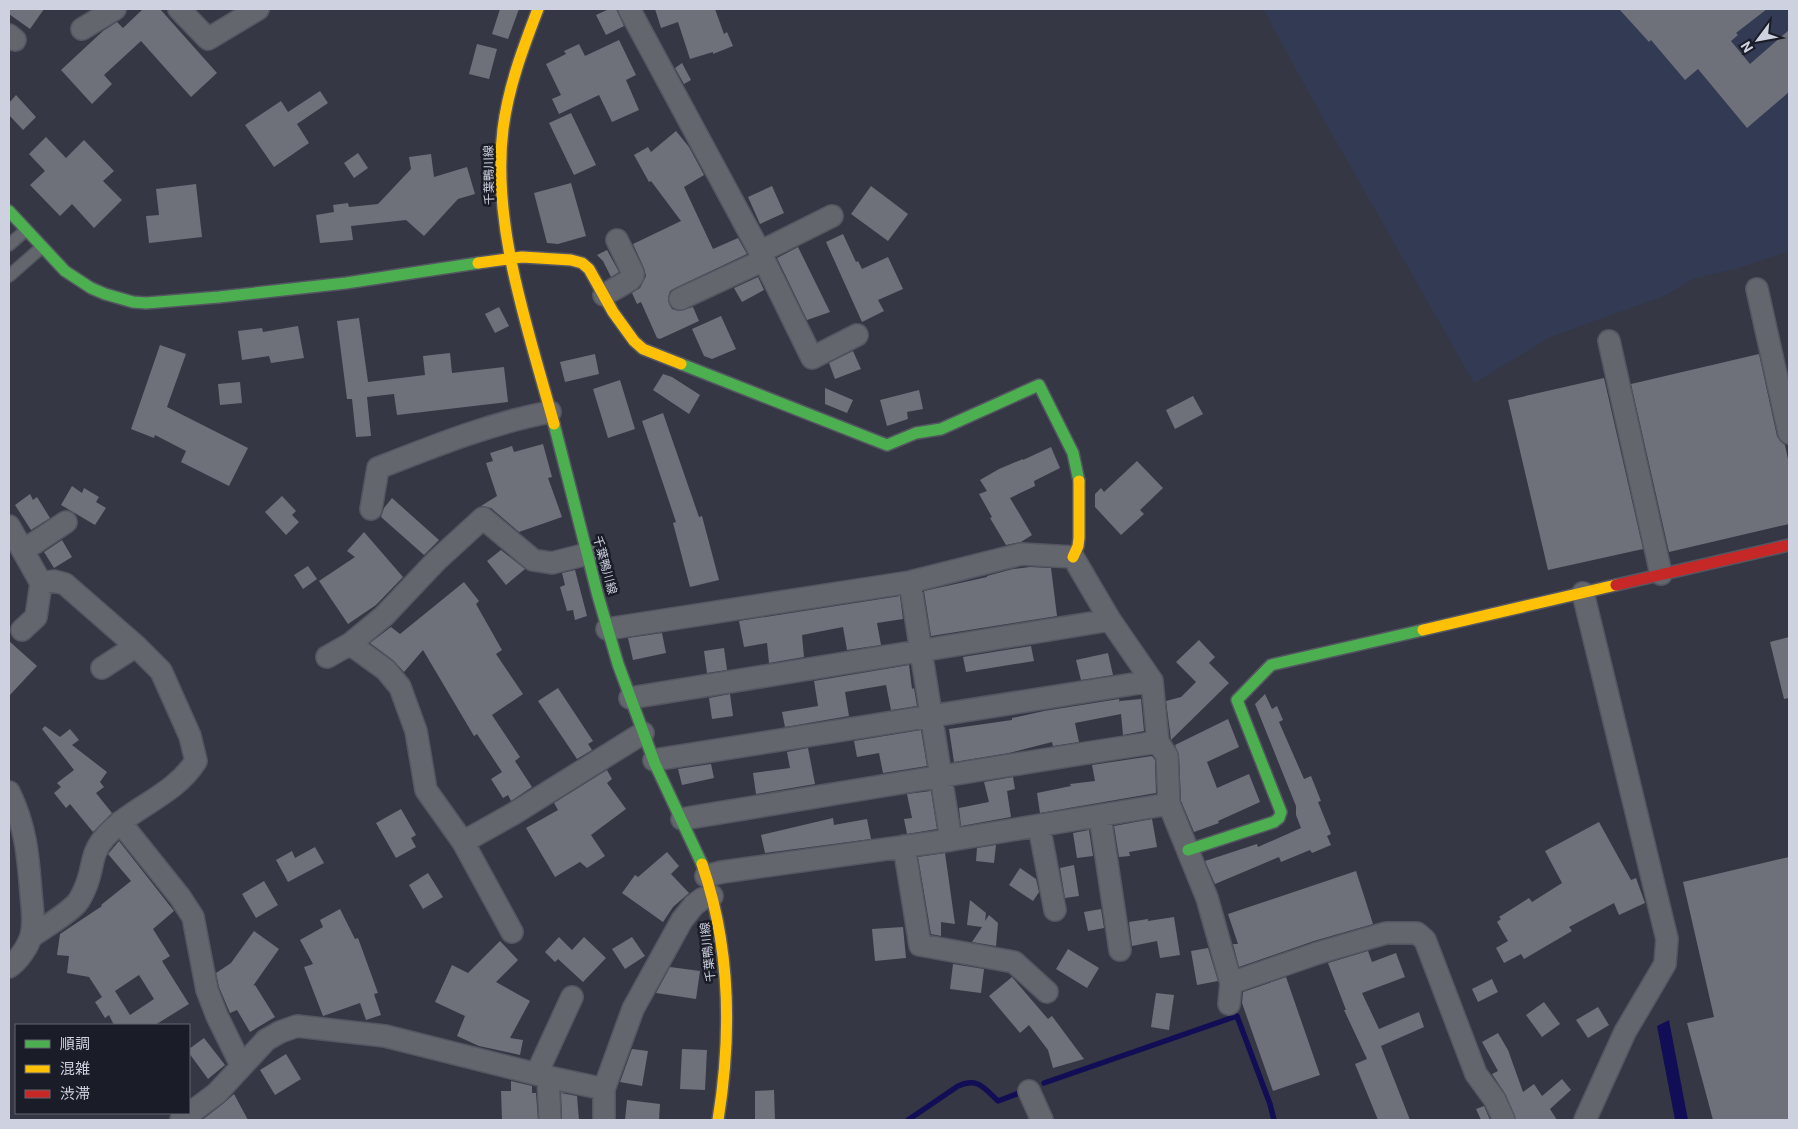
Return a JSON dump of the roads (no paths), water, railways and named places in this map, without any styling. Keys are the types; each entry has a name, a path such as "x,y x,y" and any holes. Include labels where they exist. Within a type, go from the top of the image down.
{"street":[{"path":"82,29 115,9"},
{"path":"179,9 208,39 258,9"},
{"name":"千葉鴨川線","path":"538,9 524,45 512,85 501,144 500,168 503,210 511,260 607,629 643,733 682,819 709,886 717,914 724,954 727,1017 724,1074 718,1120"},
{"path":"630,9 762,256 812,358 857,335"},
{"path":"9,211 65,271 90,288 121,300 146,303 346,283 522,257 571,260 589,269 621,326 632,340 643,349 887,445 916,433 941,429 1038,385 1073,453 1079,481 1079,538 1073,557"},
{"path":"680,299 762,256 832,216"},
{"path":"604,295 630,280 633,276 617,240"},
{"path":"1757,289 1789,433"},
{"path":"1609,341 1661,574"},
{"path":"371,509 378,468 487,428 520,418 550,412"},
{"path":"327,657 350,644 384,616 436,561 484,518 532,560 552,563 587,554"},
{"path":"24,550 66,522"},
{"path":"9,526 41,583 36,617 22,630"},
{"path":"1188,850 1274,822 1279,818 1281,812 1237,700 1271,665 1789,545"},
{"path":"607,629 910,582 1020,554 1073,557"},
{"path":"1073,557 1110,620 1152,681 1158,742 1167,756 1169,804 1207,898 1230,993 1318,953 1386,933 1417,933 1425,940 1476,1074 1495,1100 1504,1120"},
{"path":"9,967 14,964 31,937 78,902 87,884 92,859 99,845 120,822 168,792 188,774 196,762 190,736 161,671 136,646 65,584 54,581 41,583"},
{"path":"910,582 951,840"},
{"path":"1583,593 1665,929 1667,946 1665,964 1625,1032 1586,1120"},
{"path":"630,698 1110,620"},
{"path":"350,644 386,670 400,687 416,731 426,790 463,842 512,932"},
{"path":"102,668 136,646"},
{"path":"654,760 1152,681"},
{"path":"463,842 513,814 643,733"},
{"path":"682,819 1036,760 1158,742"},
{"path":"9,792 19,812 27,845 33,921 31,937"},
{"path":"604,1120 604,1089 633,1009 682,920 694,905 702,899 709,886 722,872 951,840 1169,804"},
{"path":"1100,816 1120,950"},
{"path":"120,822 180,897 193,917 207,990 217,1016 242,1065"},
{"path":"1039,826 1055,910"},
{"path":"904,846 920,945 1014,962 1047,992"},
{"path":"550,1120 542,1075 572,997"},
{"path":"190,1114 217,1094 266,1040 280,1032 297,1026 385,1036 604,1089"},
{"path":"1029,1091 1042,1120"}],"lane":[{"path":"9,245 26,230"},
{"path":"9,276 42,247"}],"waterway":[{"path":"1044,1083 1237,1016 1270,1104 1274,1120"},
{"path":"908,1120 958,1086 965,1084 976,1083 980,1085 998,1101 1022,1092"}]}
